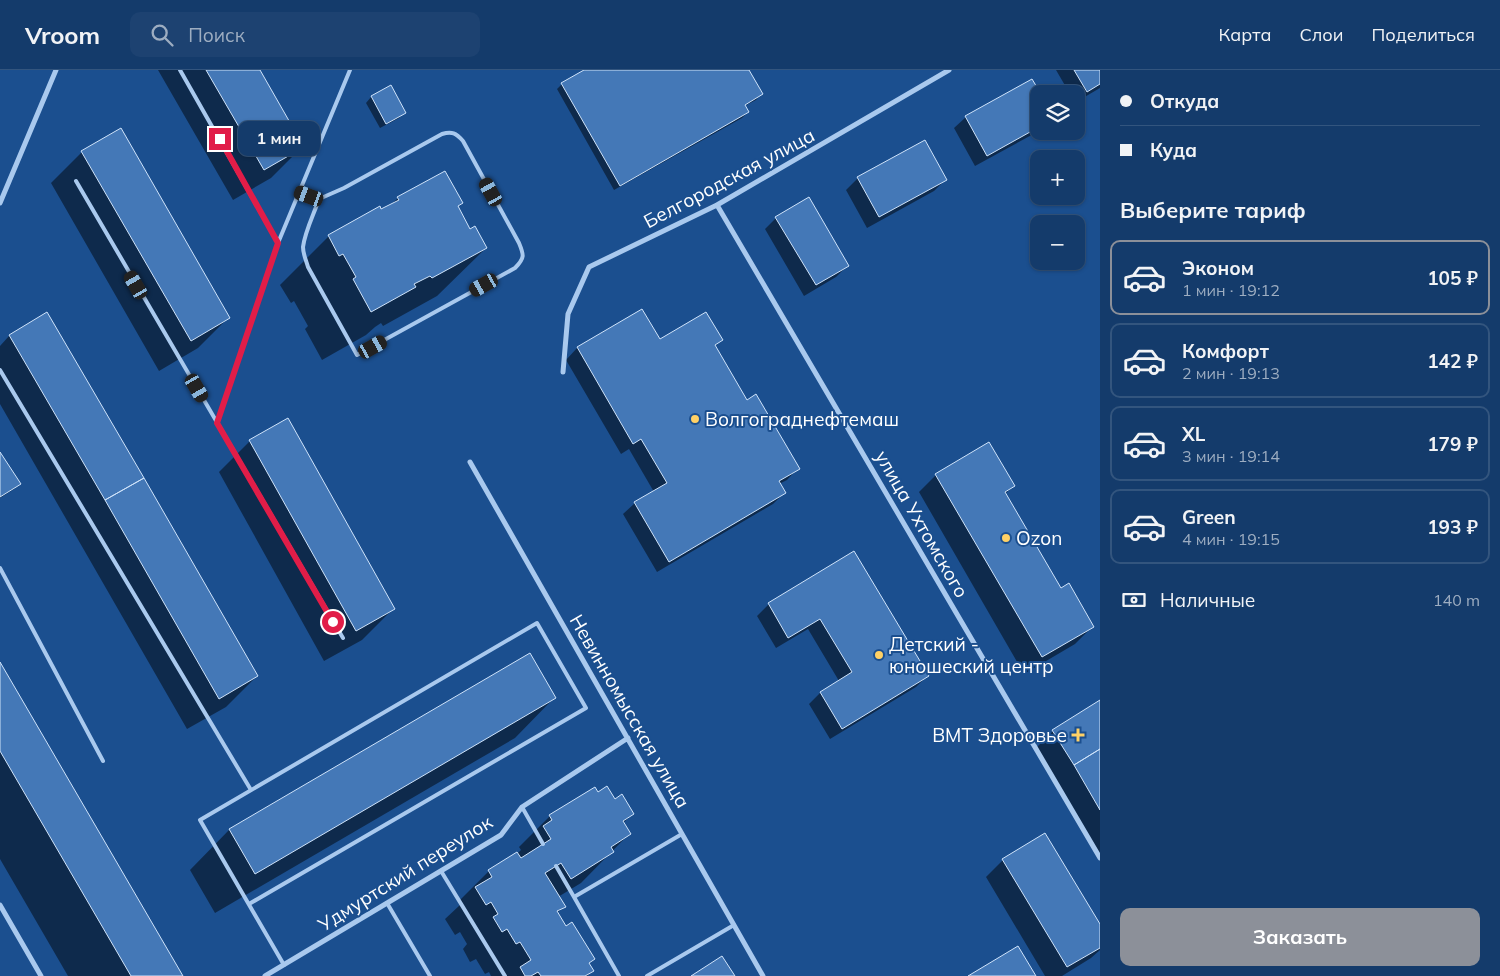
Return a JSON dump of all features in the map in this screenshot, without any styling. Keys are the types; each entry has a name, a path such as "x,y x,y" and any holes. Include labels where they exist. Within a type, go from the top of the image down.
{"street":[{"path":"0,203 56,70"},
{"name":"Белгородская улица","path":"563,372 568,314 589,267 718,205 949,70"},
{"name":"улица Ухтомского","path":"718,205 1100,858"},
{"name":"Невинномысская улица","path":"470,462 763,976"},
{"name":"Удмуртский переулок","path":"265,976 501,835 522,807 628,738"},
{"path":"0,905 41,976"}],"lane":[{"path":"180,70 278,243"},
{"path":"217,423 278,243 350,70"},
{"path":"299,192 319,199 344,188 450,131 457,134 463,141 515,234 523,253 521,262 515,268 357,355 308,267 304,256 306,235 319,199"},
{"path":"76,181 343,638"},
{"path":"0,370 251,790"},
{"path":"0,568 103,761"},
{"path":"249,904 586,708 537,623 200,820 284,965"},
{"path":"522,807 543,844"},
{"path":"574,898 682,834"},
{"path":"556,866 618,976"},
{"path":"441,871 505,976"},
{"path":"387,903 430,976"},
{"path":"647,976 734,925"}],"building":[{"path":"206,70 260,70 304,147 264,170"},
{"path":"584,70 749,70 763,94 745,105 749,112 620,186 561,83"},
{"path":"1074,70 1100,70 1100,84 1087,92 1085,85 1083,85"},
{"path":"1032,79 1036,85 1030,85 1030,132 987,156 965,116"},
{"path":"391,85 406,113 386,124 371,96"},
{"path":"121,128 230,318 191,341 81,151"},
{"path":"925,140 947,180 879,217 857,177"},
{"path":"445,171 463,203 458,206 470,229 475,226 487,248 432,278 430,276 414,284 416,287 371,312 353,279 356,277 343,254 339,256 328,235 380,206 381,209 399,200 397,197"},
{"path":"809,197 849,266 816,285 775,217"},
{"name":"Волгограднефтемаш","path":"642,309 660,339 706,312 723,340 715,345 747,400 756,394 800,469 779,481 786,493 669,562 634,502 667,483 641,439 633,444 577,347"},
{"path":"47,312 144,478 105,500 9,335"},
{"path":"288,418 395,609 356,631 249,440"},
{"path":"989,442 1015,486 1005,492 1061,588 1069,583 1094,627 1042,657 935,474"},
{"path":"0,452 21,484 0,497"},
{"path":"144,478 258,676 219,699 105,500"},
{"name":"Детский - юношеский центр","path":"854,551 929,676 842,729 820,692 852,672 820,619 788,638 768,603"},
{"path":"530,653 556,698 255,874 229,829"},
{"path":"0,662 183,976 131,976 0,751"},
{"name":"ВМТ Здоровье","path":"1100,700 1100,749 1074,765 1052,730"},
{"path":"1100,749 1100,810 1074,765"},
{"path":"607,786 615,799 622,794 634,814 623,821 631,834 611,847 614,852 571,879 561,863 545,873 566,907 557,911 566,926 572,922 595,959 589,963 594,971 585,976 541,976 538,972 531,976 525,976 520,967 531,960 520,942 516,944 507,929 502,932 493,917 498,914 491,902 486,905 475,887 492,877 488,870 517,852 521,858 551,839 543,826 552,820 549,815 595,787 598,792"},
{"path":"1045,833 1100,924 1100,948 1067,967 1002,859"},
{"path":"1018,946 1036,976 968,976"},
{"path":"722,956 735,976 691,976"}],"place":[{"name":"Волгограднефтемаш","path":"695,419"},
{"name":"Ozon","path":"1006,538"},
{"name":"Детский - юношеский центр","path":"879,655"},
{"name":"ВМТ Здоровье","path":"1078,735"}],"route":[{"path":"220,139 278,243 217,423 333,622"}]}
